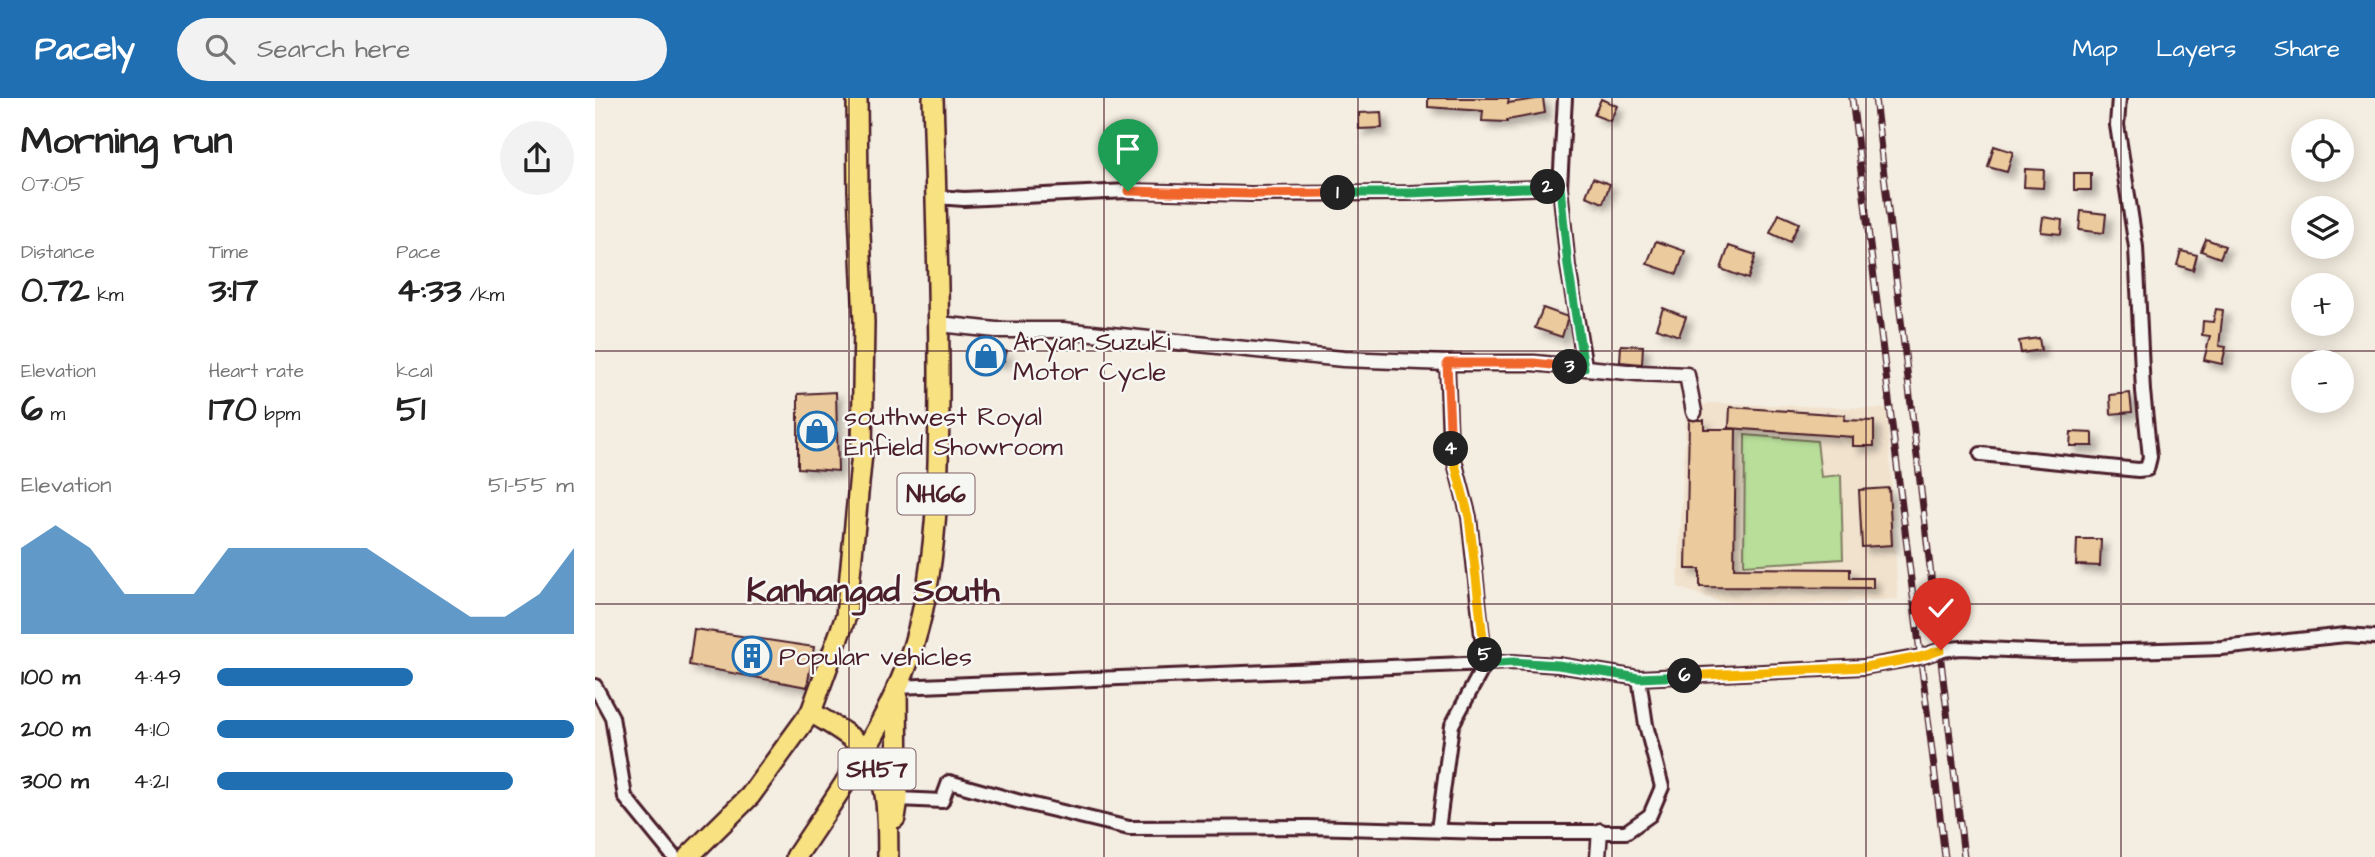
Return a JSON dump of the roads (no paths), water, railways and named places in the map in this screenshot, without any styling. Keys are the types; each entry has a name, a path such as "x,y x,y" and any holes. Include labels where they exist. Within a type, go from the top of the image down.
{"main road":[{"name":"NH66","path":"688,857 750,796 811,712 846,616 862,453 864,322 857,98"},
{"name":"NH66","path":"796,857 865,749 897,687 909,657 926,597 939,460 939,324 933,98"},
{"name":"SH57","path":"889,857 898,799 897,687"},
{"name":"SH57","path":"811,712 865,749 879,771 886,803 889,857"}],"street":[{"path":"1565,98 1560,187 1568,266 1584,368"},
{"path":"1981,454 2147,469 2150,457 2143,391 2136,247 2117,125 2119,98"},
{"path":"936,197 964,199 1128,191 1251,194 1409,193 1560,187"},
{"path":"939,324 996,330 1063,330 1343,359 1534,363 1687,375 1695,412"},
{"path":"1438,830 1452,725 1485,664 1469,517 1450,444 1447,363"},
{"path":"897,687 1513,662 1558,665 1639,678 1864,667 1961,648 2052,652 2130,651 2221,648 2346,635 2375,637"},
{"path":"898,799 942,801 949,782 1129,828 1323,827 1485,832 1626,832 1650,815 1662,788 1646,725 1639,678"},
{"path":"595,686 612,717 625,797 674,857"},
{"path":"1598,857 1600,831"}],"railway":[{"path":"1852,98 1945,857"},
{"path":"1875,98 1964,857"}],"place":[{"name":"Aryan Suzuki Motor Cycle","path":"986,356"},
{"name":"southwest Royal Enfield Showroom","path":"817,431"},
{"name":"Popular vehicles","path":"752,656"}],"district":[{"name":"Kanhangad South","path":"873,589"}]}
